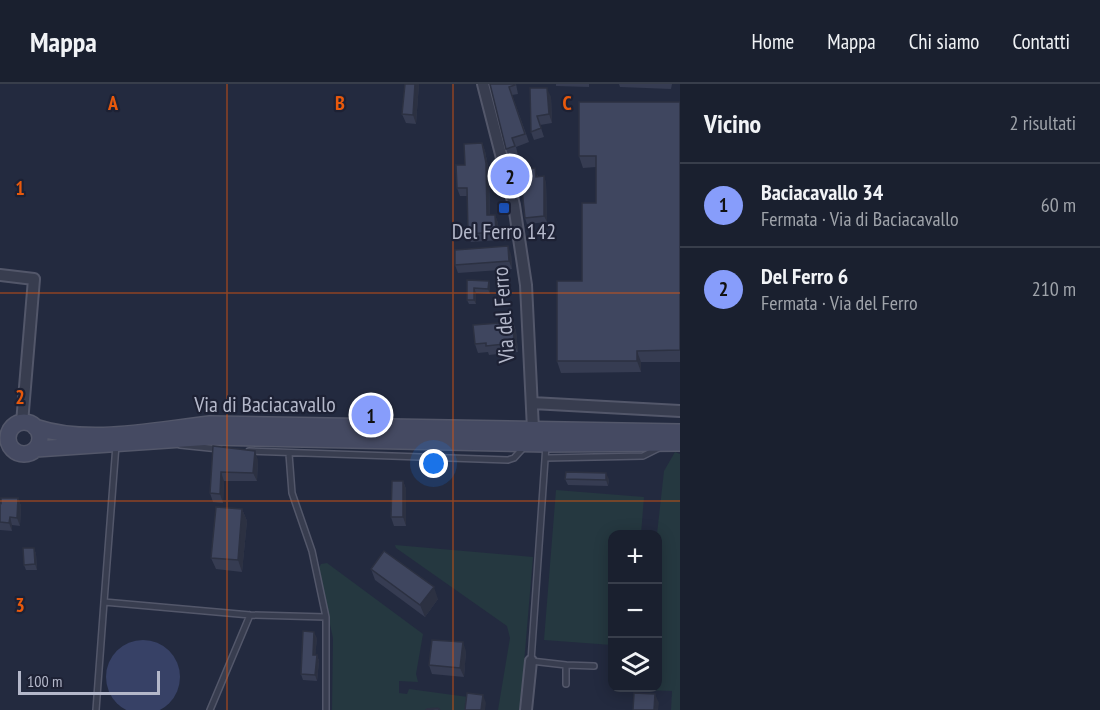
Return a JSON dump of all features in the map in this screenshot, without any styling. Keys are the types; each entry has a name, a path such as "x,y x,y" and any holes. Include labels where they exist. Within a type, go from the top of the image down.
{"main road":[{"name":"Via di Baciacavallo","path":"210,424 530,436 212,437 36,449 29,454 18,453 4,440 12,428 29,425 60,435 137,432 210,424"},
{"path":"29,425 40,438 36,449"},
{"path":"530,436 680,432"},
{"path":"530,436 546,451 673,443"}],"street":[{"name":"Via del Ferro","path":"483,84 514,205 526,285 532,403 530,436"},
{"path":"0,275 34,279 29,425"},
{"path":"532,403 680,411"},
{"path":"526,710 531,661"}],"lane":[{"path":"236,451 508,460 514,458 530,436"},
{"path":"164,440 189,447 225,450"},
{"path":"96,710 117,444"},
{"path":"546,451 531,661 594,666"},
{"path":"289,454 292,493 312,551 326,617 326,710"},
{"path":"104,602 250,615 326,617"},
{"path":"210,710 250,615"},
{"path":"566,665 566,684"}],"shaded area":[{"path":"675,452 680,454 680,710 671,710 672,691 662,691 662,530 657,530 664,471"},
{"path":"556,490 644,497 641,530 608,530 608,645 544,640"},
{"path":"395,545 533,557 520,710 498,710 510,638 507,626 396,548"},
{"path":"327,563 423,634 416,674 418,682 399,681 399,693 407,694 409,689 468,697 469,710 332,710 333,638 318,570 321,564"}],"water":[{"path":"143,640 157,643 169,651 177,663 180,677 177,691 169,703 157,711 143,714 129,711 117,703 109,691 106,677 109,663 117,651 129,643"}],"building":[{"path":"405,84 415,84 413,115 402,114"},
{"path":"490,84 515,84 509,87 525,134 512,138 515,146 506,149"},
{"path":"530,88 547,88 549,114 537,116 541,128 531,132"},
{"path":"579,102 680,102 680,350 637,351 637,361 557,361 557,281 582,281 582,203 596,203 596,156 579,156"},
{"path":"482,143 486,163 487,215 495,215 496,232 468,234 467,188 457,188 456,165 465,165 464,144"},
{"path":"535,168 536,177 544,176 544,216 525,218 520,170"},
{"path":"508,246 509,261 455,265 455,250"},
{"path":"467,280 489,281 488,289 474,288 474,300 467,300"},
{"path":"513,322 514,343 486,346 486,343 475,344 473,325"},
{"path":"213,446 255,451 253,473 221,472 220,494 210,493"},
{"path":"566,472 606,473 606,480 565,479"},
{"path":"392,481 403,481 403,517 391,517"},
{"path":"1,498 18,498 17,518 10,517 9,523 0,522"},
{"path":"216,507 242,509 238,560 211,558"},
{"path":"23,548 34,548 35,564 24,565"},
{"path":"384,551 434,587 420,605 371,569"},
{"path":"303,631 314,632 313,655 317,655 315,675 301,674"},
{"path":"432,640 463,642 460,668 429,665"},
{"path":"467,693 483,695 481,710 465,710"},
{"path":"634,693 655,694 654,710 633,710"}],"place":[{"name":"Del Ferro 6","path":"510,176"},
{"name":"Del Ferro 142","path":"504,208"},
{"name":"Baciacavallo 34","path":"371,415"}]}
